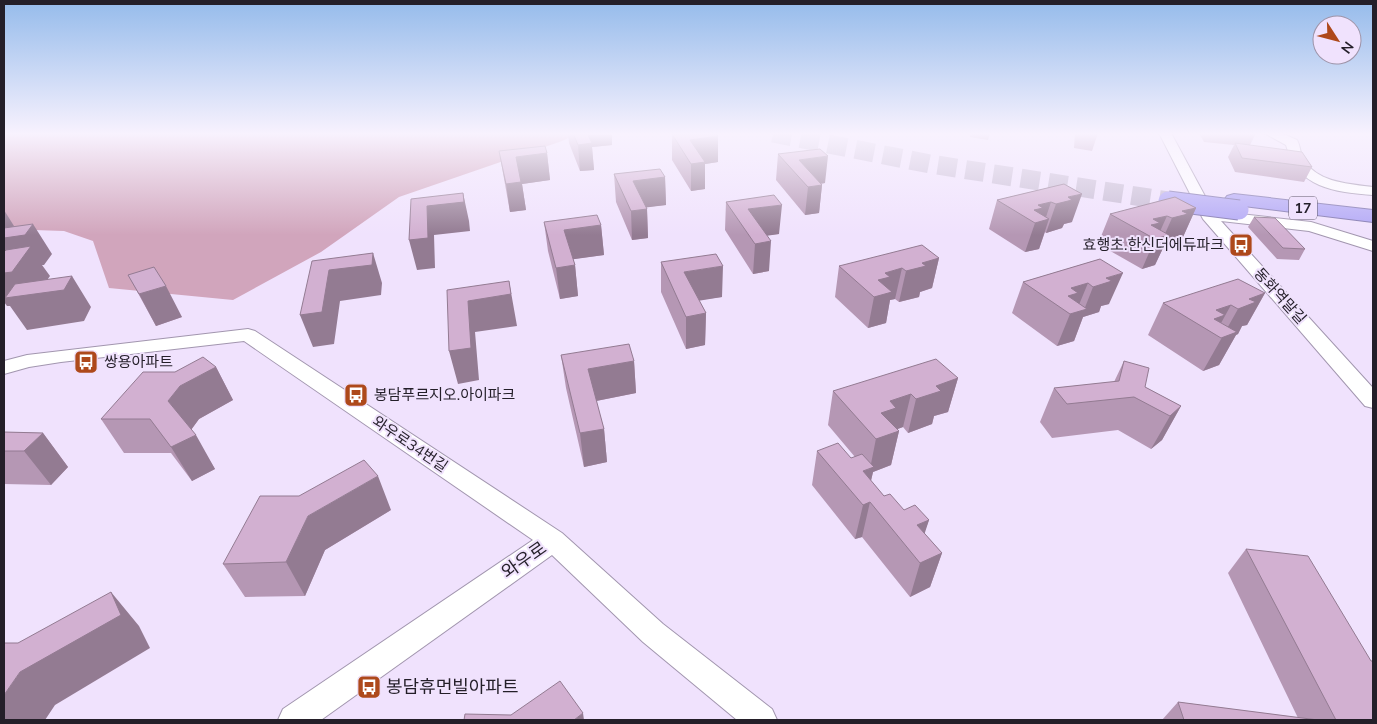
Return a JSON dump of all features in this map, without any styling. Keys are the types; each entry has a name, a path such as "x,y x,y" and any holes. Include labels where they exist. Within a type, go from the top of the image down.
{"highway":[{"name":"17","path":"1166,196 1373,226"},
{"name":"17","path":"1236,205 1373,216"}],"street":[{"name":"동화역말길","path":"1183,167 1208,216 1373,399"},
{"path":"1303,167 1316,179 1339,187 1373,191"},
{"path":"1208,216 1311,227 1373,246"},
{"name":"와우로34번길","path":"4,368 27,361 61,356 248,335 553,540"},
{"name":"와우로","path":"294,720 553,540 653,633 761,720"}],"shaded area":[{"path":"4,167 487,167 399,197 321,252 233,300 109,288 93,241 64,231 4,229"}],"building":[{"path":"502,167 518,167 521,182 506,184"},
{"path":"790,167 805,167 822,185 808,187"},
{"path":"660,169 665,177 633,181 647,209 631,211 614,174"},
{"path":"1064,184 1082,194 1068,197 1072,200 1056,204 1051,202 1038,205 1043,208 1034,210 1049,219 1035,223 997,200"},
{"path":"463,193 464,202 427,206 428,238 409,240 411,199"},
{"path":"774,195 782,205 748,209 771,241 755,244 726,202"},
{"path":"1175,197 1196,208 1182,211 1188,214 1172,218 1167,216 1153,219 1160,223 1151,225 1169,235 1155,239 1110,214"},
{"path":"597,215 601,225 564,230 575,265 556,268 544,222"},
{"path":"1254,217 1275,218 1305,249 1283,248"},
{"path":"33,224 25,235 4,238 4,228"},
{"path":"922,245 939,258 922,263 926,266 906,271 902,268 885,273 890,277 878,280 892,292 874,297 839,266"},
{"path":"31,246 12,272 4,273 4,252 6,250"},
{"path":"373,253 372,265 329,270 322,312 300,315 312,261"},
{"path":"716,254 723,266 684,272 706,313 686,317 661,262"},
{"path":"1100,259 1123,273 1106,278 1112,281 1093,287 1088,283 1071,288 1078,293 1068,296 1087,309 1070,314 1023,282"},
{"path":"154,267 166,286 139,294 128,275"},
{"path":"72,276 64,290 5,298 15,284"},
{"path":"1238,279 1265,293 1249,299 1256,302 1238,309 1231,305 1216,310 1225,315 1214,319 1237,332 1221,338 1163,303"},
{"path":"509,281 511,294 468,301 471,348 449,351 447,290"},
{"path":"629,344 634,361 588,369 604,429 580,433 561,355"},
{"path":"203,357 216,367 180,386 168,401 196,435 171,447 150,419 101,419 143,372 175,372"},
{"path":"936,359 958,378 936,386 941,391 916,399 911,394 890,401 896,408 881,413 899,431 876,439 833,391"},
{"path":"1124,361 1149,368 1145,387 1181,406 1170,416 1134,397 1067,404 1054,388 1119,381"},
{"path":"4,432 43,433 24,451 4,451"},
{"path":"838,443 851,458 862,454 874,467 863,471 884,496 890,494 904,510 915,505 929,520 917,525 942,553 920,563 870,502 863,505 817,451"},
{"path":"364,460 378,476 308,516 286,562 223,564 260,496 299,496"},
{"path":"1246,549 1308,556 1371,661 1373,661 1373,720 1336,720"},
{"path":"111,592 121,615 20,672 4,695 4,643 18,643"},
{"path":"560,681 583,713 574,720 464,720 465,714 511,715"},
{"path":"1178,702 1318,720 1184,720"}],"tunnel":[{"path":"948,167 1168,201"}],"place":[{"name":"효행초.한신더에듀파크","path":"1241,245"},
{"name":"쌍용아파트","path":"86,362"},
{"name":"봉담푸르지오.아이파크","path":"356,395"},
{"name":"봉담휴먼빌아파트","path":"369,687"}]}
